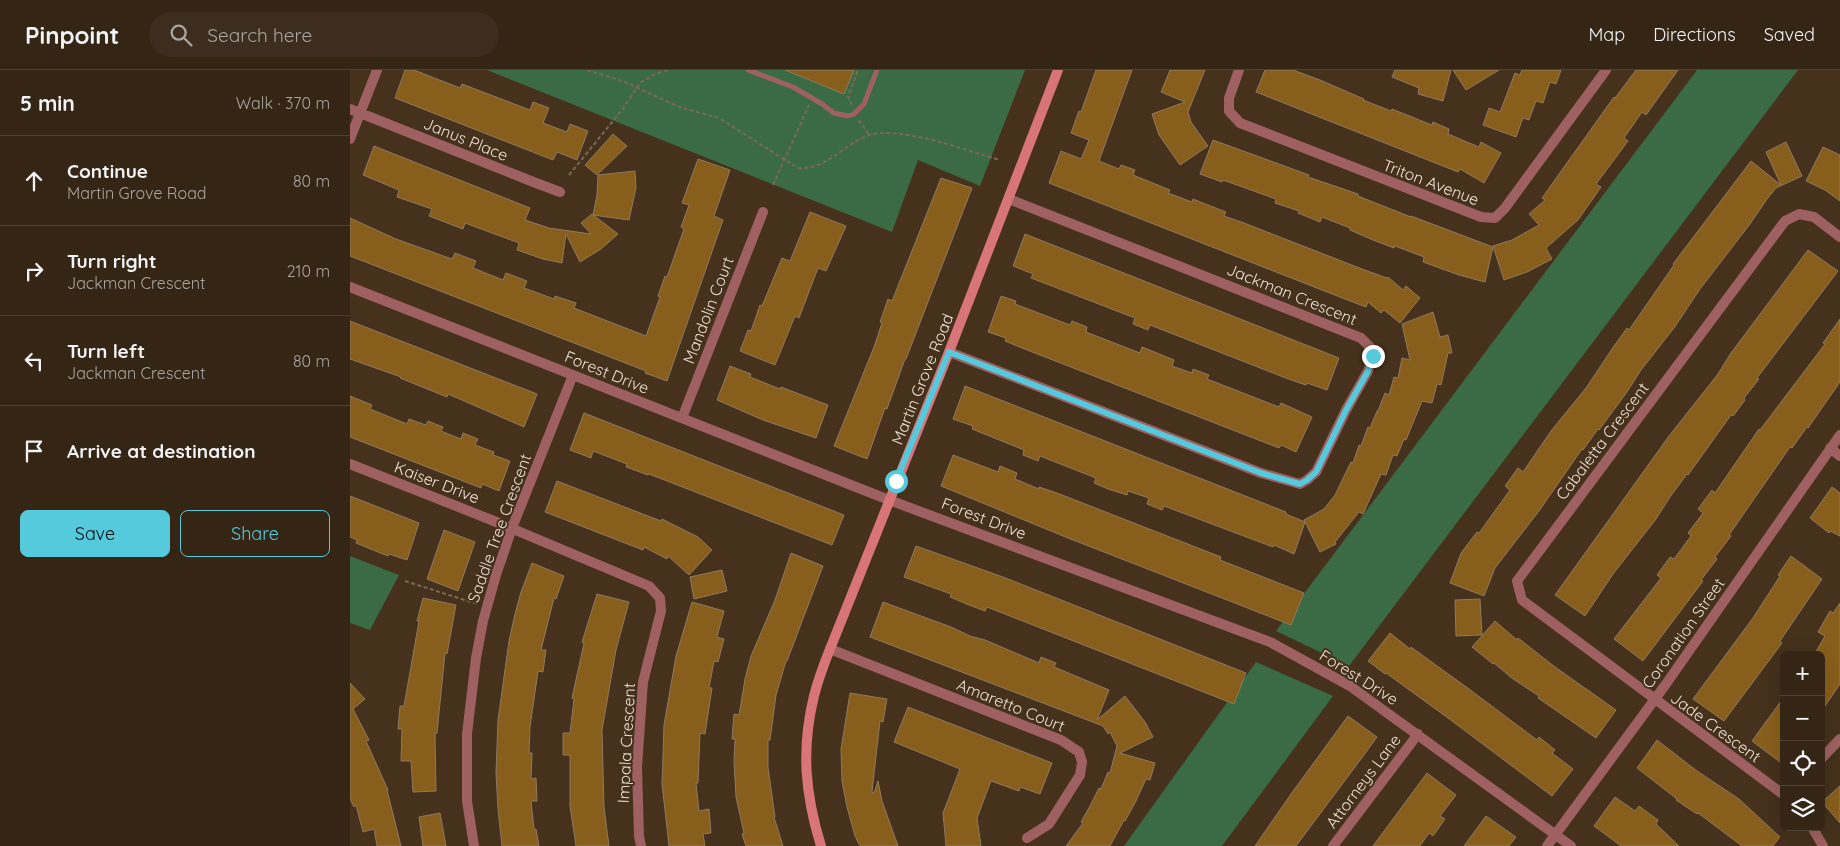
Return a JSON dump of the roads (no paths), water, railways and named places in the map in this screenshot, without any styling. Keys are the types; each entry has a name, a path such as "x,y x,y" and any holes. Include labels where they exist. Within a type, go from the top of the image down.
{"street":[{"path":"350,139 377,70"},
{"name":"Martin Grove Road","path":"822,846 807,792 805,759 807,725 812,702 830,649 949,352 1058,70"},
{"name":"Triton Avenue","path":"1239,70 1229,98 1229,111 1240,123 1481,217 1495,218 1505,208 1606,70"},
{"path":"350,109 360,113"},
{"name":"Janus Place","path":"360,113 560,192"},
{"name":"Jackman Crescent","path":"949,352 1261,473 1300,484 1316,472 1346,410 1368,371 1373,356 1371,348 1361,338 1009,199"},
{"name":"Mandolin Court","path":"682,418 762,212"},
{"name":"Cabaletta Crescent","path":"1654,700 1522,600 1517,581 1785,221 1799,214 1814,217 1840,237"},
{"name":"Forest Drive","path":"350,287 889,500 1270,642 1350,686 1571,846"},
{"name":"Saddle Tree Crescent","path":"474,846 467,801 467,734 476,658 487,607 512,528 573,375"},
{"name":"Coronation Street","path":"1547,846 1654,700 1840,435"},
{"path":"1830,448 1840,456"},
{"name":"Kaiser Drive","path":"350,464 512,528"},
{"name":"Impala Crescent","path":"512,528 649,586 660,598 661,612 643,682 637,767 641,846"},
{"name":"Amaretto Court","path":"830,649 1061,740 1078,752 1082,762 1080,776 1049,824 1027,838"},
{"name":"Jade Crescent","path":"1654,700 1780,792"},
{"name":"Attorneys Lane","path":"1332,846 1418,734"},
{"path":"1825,755 1840,739"},
{"path":"1814,831 1823,846"}],"lane":[{"path":"748,70 793,87 841,116 854,114 864,104 877,70"}]}
